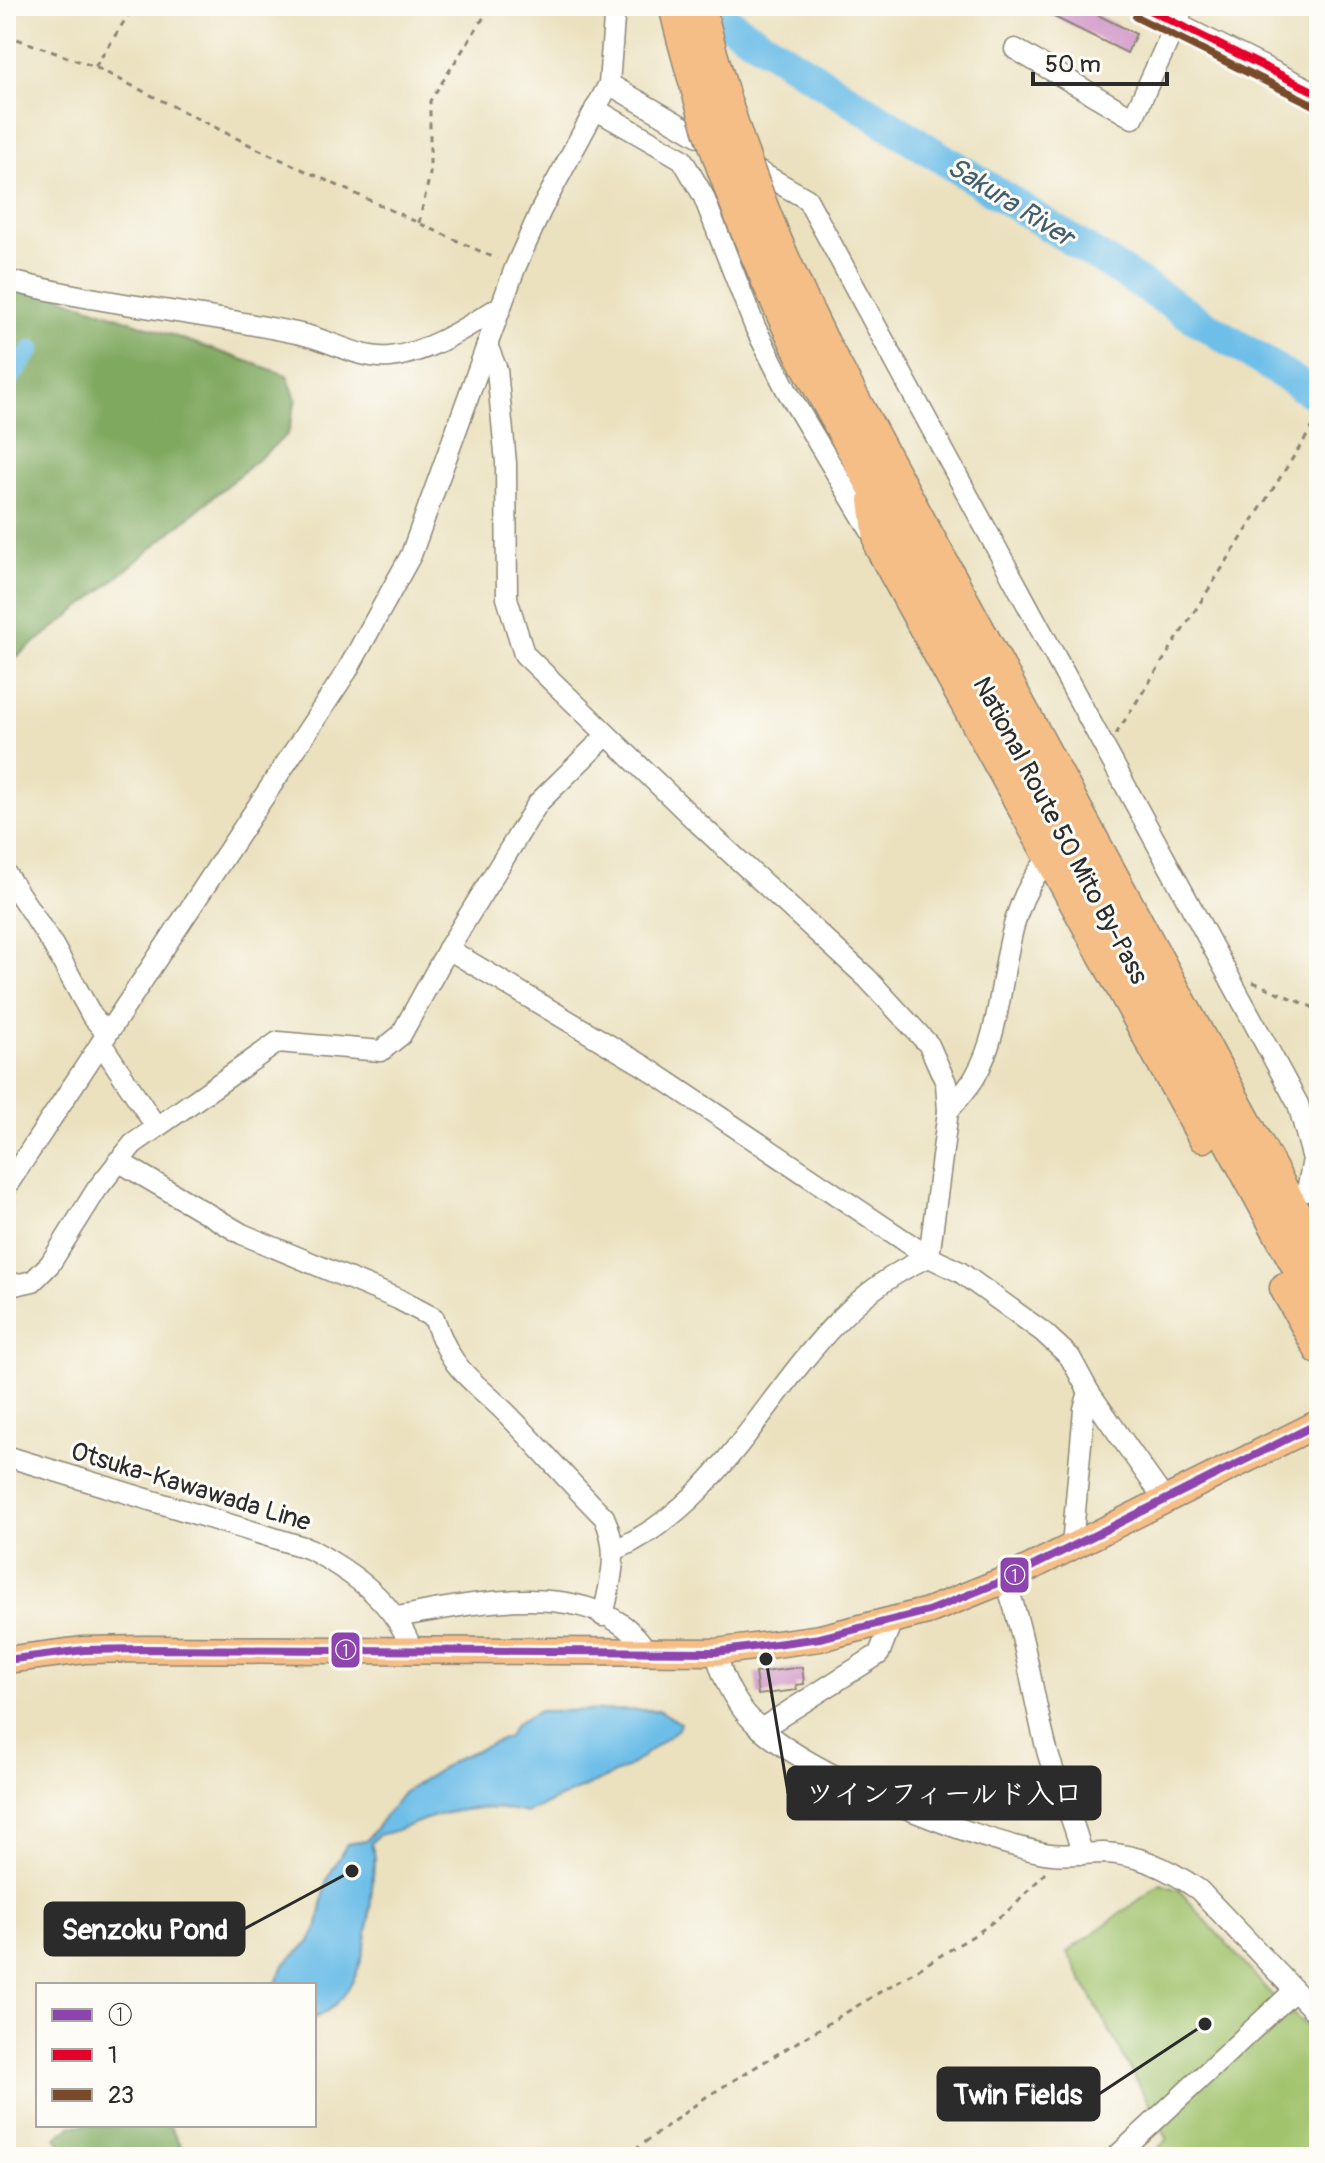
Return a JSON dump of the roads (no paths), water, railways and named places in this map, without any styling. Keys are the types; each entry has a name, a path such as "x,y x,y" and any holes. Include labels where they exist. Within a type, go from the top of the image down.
{"highway":[{"path":"674,6 717,161 768,287 813,349"},
{"path":"700,6 730,114 813,349"},
{"name":"National Route 50 Mito By-Pass","path":"813,349 1141,953 1319,1307"},
{"path":"881,471 880,547 1319,1349"},
{"path":"881,471 970,571 1313,1202"},
{"name":"National Route 50 Mito By-Pass","path":"1141,953 1319,1256"}],"main road":[{"path":"6,1660 84,1650 143,1649 716,1652 820,1638 891,1623 1005,1580 1319,1423"}],"street":[{"path":"6,1187 347,671 383,611 411,555 515,268 541,210 609,84 615,6"},
{"path":"1141,6 1181,15 1319,94"},
{"path":"1015,49 1133,118 1181,15"},
{"path":"609,84 807,199 1228,975 1267,1053 1298,1104 1313,1159 1313,1202"},
{"path":"595,109 682,159 703,195 755,327 786,389 880,547"},
{"path":"6,280 53,292 304,334 373,356 409,353 463,330 501,306"},
{"path":"487,345 497,370 506,463 507,598 515,633 524,654 606,736 907,1017 938,1062 946,1083 948,1111 929,1257"},
{"path":"6,1287 33,1281 50,1264 118,1161 155,1125 278,1042 381,1051 401,1035 448,949 538,803 606,736"},
{"path":"948,1111 975,1077 984,1056 1003,979 1004,955 1032,877 1050,857"},
{"path":"6,874 53,945 155,1125"},
{"path":"448,949 644,1066 929,1257 960,1272 1043,1332 1070,1357 1089,1392 1164,1499"},
{"path":"118,1161 242,1234 398,1299 434,1318 445,1349 458,1371 511,1419 604,1517 614,1537 615,1550 603,1616"},
{"path":"615,1550 638,1540 663,1522 708,1478 778,1395 817,1340 852,1304 895,1271 929,1257"},
{"path":"1072,1546 1084,1409 1089,1392"},
{"name":"Otsuka-Kawawada Line","path":"6,1456 310,1549 367,1586 397,1617 413,1652"},
{"path":"1005,1580 1016,1611 1048,1756 1075,1824 1082,1854"},
{"path":"397,1617 525,1598 572,1605 603,1616 627,1629 648,1653"},
{"path":"761,1729 879,1654 891,1623"},
{"path":"716,1652 732,1694 761,1729 799,1757 902,1805 996,1840 1047,1853 1121,1855 1150,1862 1181,1877 1199,1890 1319,2016"},
{"path":"1116,2157 1294,1991"}],"water":[{"path":"659,1710 680,1723 678,1729 626,1769 526,1813 488,1808 463,1810 378,1835 371,1843 375,1857 368,1925 358,1970 348,1990 334,2006 316,2017 316,1983 276,1983 285,1963 309,1943 318,1926 327,1879 347,1844 366,1841 403,1793 458,1758 508,1737 515,1725 539,1711"}],"waterway":[{"name":"Sakura River","path":"702,6 1319,397"},
{"path":"6,385 32,349"}],"place":[{"name":"ツインフィールド入口","path":"766,1659"},
{"name":"Senzoku Pond","path":"352,1871"},
{"name":"Twin Fields","path":"1205,2024"}]}
